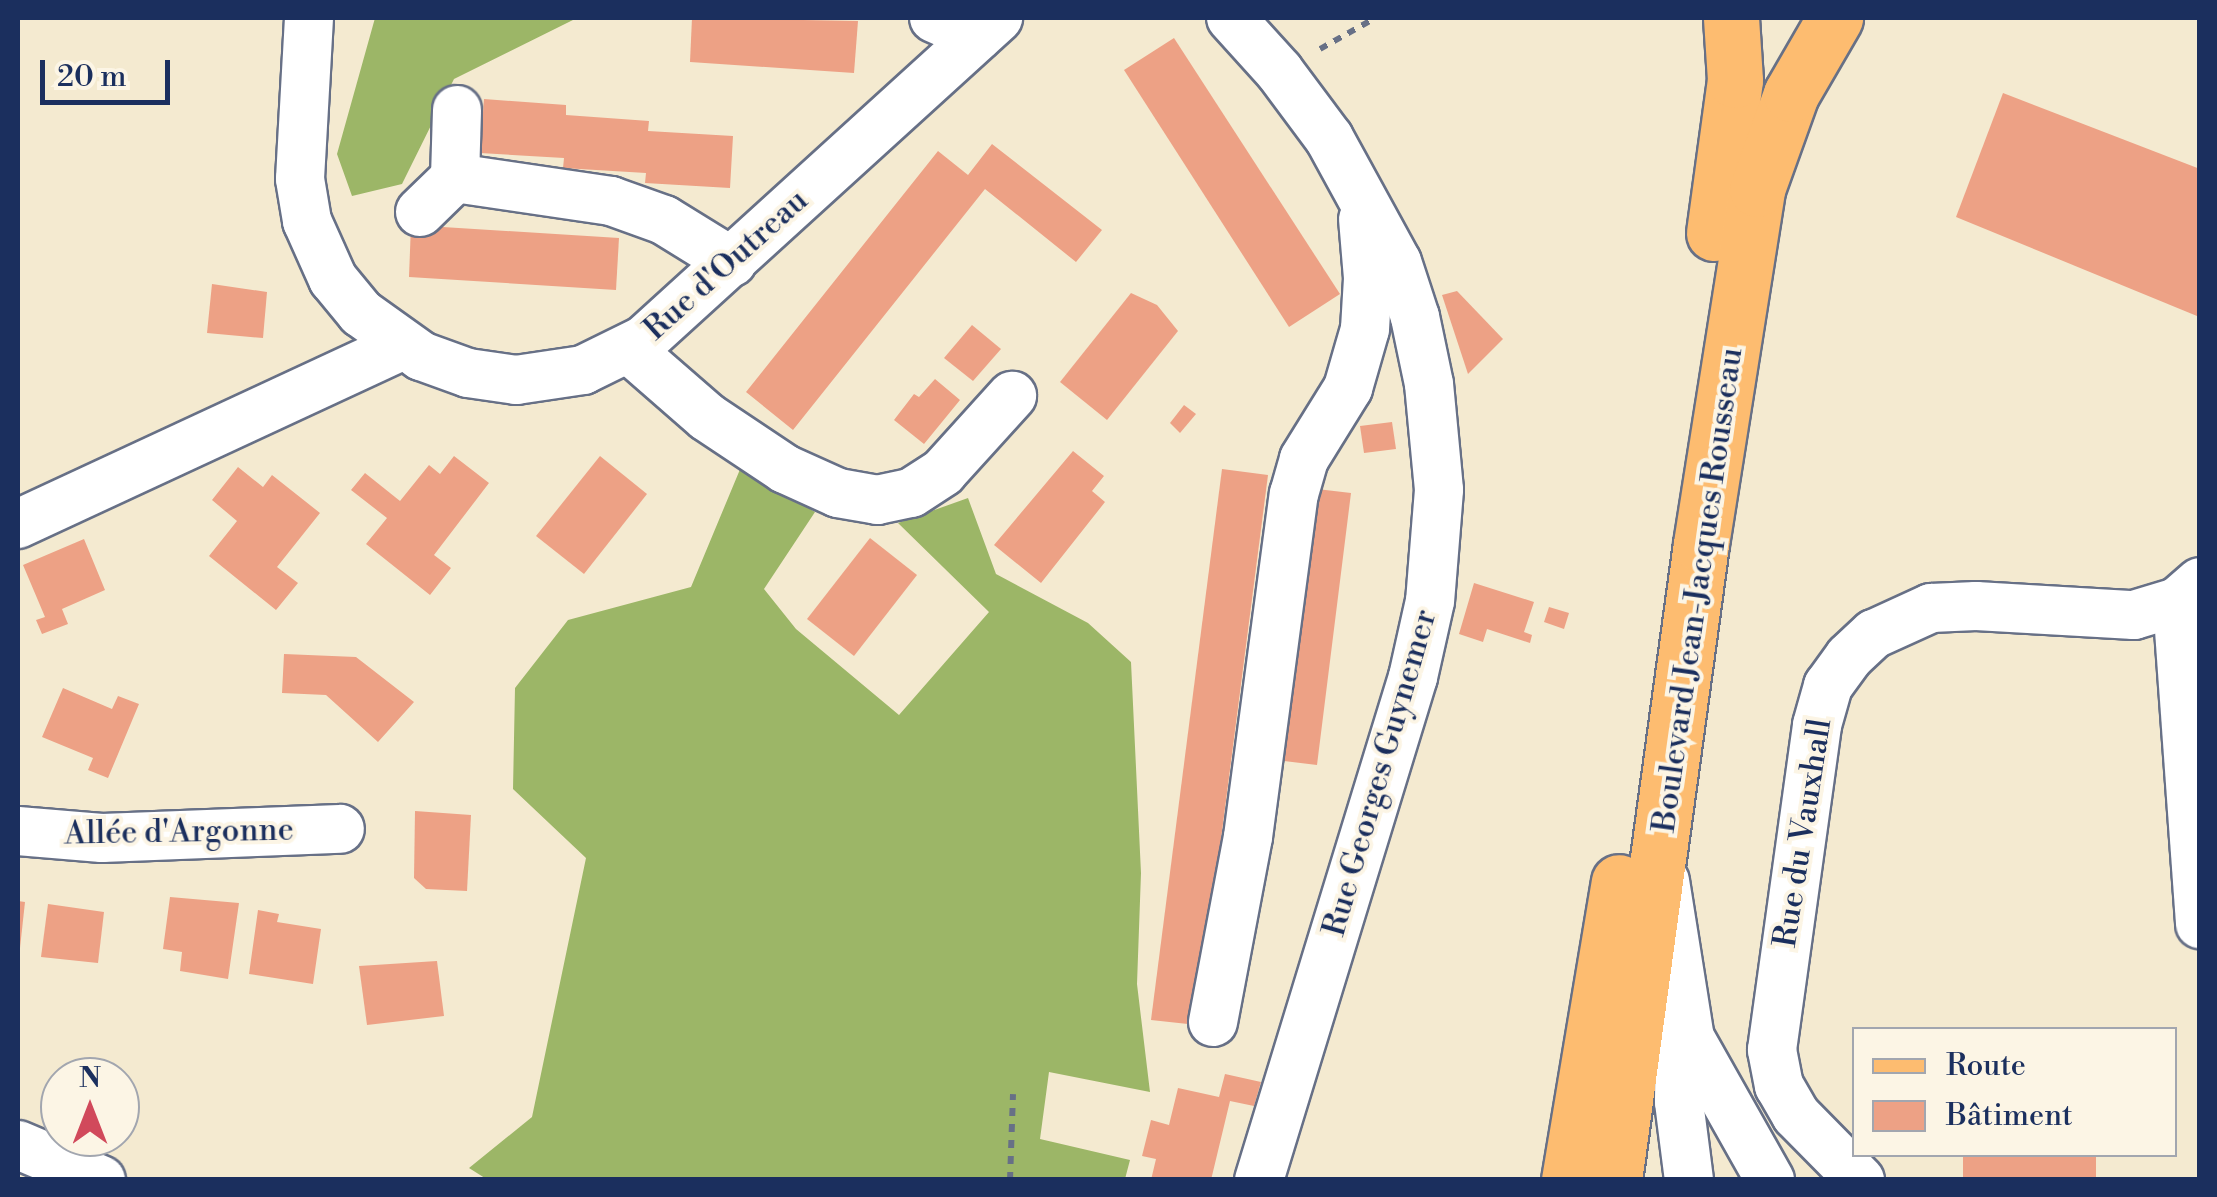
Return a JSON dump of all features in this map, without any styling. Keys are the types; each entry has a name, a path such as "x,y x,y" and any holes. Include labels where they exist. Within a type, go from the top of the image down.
{"main road":[{"name":"Boulevard Jean-Jacques Rousseau","path":"1569,1180 1636,773 1725,156 1735,80 1732,18"},
{"name":"Boulevard Jean-Jacques Rousseau","path":"1614,1180 1702,544 1757,190 1790,94 1835,18"}],"street":[{"name":"Rue d'Outreau","path":"309,18 299,155 307,221 333,280 360,313 402,346 442,366 516,380 583,370 657,330 987,27"},
{"path":"934,18 987,27"},
{"name":"Rue Georges Guynemer","path":"1232,18 1280,70 1361,190 1397,262 1422,348 1438,456 1437,546 1414,677 1258,1180"},
{"path":"420,212 455,178 456,110"},
{"path":"455,178 611,201 664,220 732,262"},
{"name":"Rue Georges Guynemer","path":"1213,1022 1251,817 1294,494 1304,460 1348,388 1366,329 1368,278 1361,190"},
{"path":"18,524 402,346"},
{"path":"629,348 707,417 785,469 838,492 877,500 911,492 943,472 1012,396"},
{"path":"2188,592 2200,924"},
{"name":"Rue du Vauxhall","path":"1860,1180 1796,1114 1779,1086 1772,1050 1817,725 1828,686 1848,657 1874,634 1931,608 1976,606 2115,616 2152,612 2188,592"},
{"name":"Allée d'Argonne","path":"18,831 102,838 340,829"},
{"path":"1661,850 1690,1038 1770,1180"},
{"path":"1681,998 1680,1102 1689,1180"},
{"path":"41,1162 100,1180"}],"path":[{"path":"1280,70 1375,18"},
{"path":"1010,1180 1013,1094"}],"green space":[{"path":"375,18 577,18 454,79 402,184 352,196 337,154"},
{"path":"741,467 815,512 764,589 796,629 899,715 989,612 898,523 968,498 996,574 1088,623 1131,662 1141,873 1137,984 1150,1092 1049,1072 1040,1139 1130,1160 1125,1179 488,1180 469,1168 532,1117 586,858 513,789 515,688 568,620 691,587"}],"building":[{"path":"692,18 858,21 854,73 690,62"},
{"path":"1174,38 1340,294 1289,327 1124,70"},
{"path":"2003,93 2200,169 2197,316 1956,217"},
{"path":"484,99 566,105 566,115 649,121 648,131 733,136 730,188 645,183 646,173 563,168 564,158 480,153"},
{"path":"992,144 1102,230 1076,262 985,189 793,430 746,392 938,151 968,175"},
{"path":"411,225 619,238 616,290 409,277"},
{"path":"212,284 267,292 263,338 207,333"},
{"path":"1457,291 1503,339 1468,374 1442,295"},
{"path":"1131,293 1157,305 1178,331 1107,420 1060,382"},
{"path":"972,325 1001,349 973,381 944,358"},
{"path":"935,379 960,400 924,444 894,420 914,394 919,397"},
{"path":"1184,405 1196,414 1180,433 1170,423"},
{"path":"1392,422 1396,449 1364,453 1360,426"},
{"path":"1073,451 1104,476 1092,491 1105,502 1041,583 994,545"},
{"path":"454,456 489,483 434,555 451,568 430,595 366,544 387,518 351,490 365,473 400,501 429,465 440,474"},
{"path":"600,456 647,494 584,574 536,536"},
{"path":"238,467 263,487 272,475 320,513 277,567 298,583 276,610 209,556 237,521 212,500"},
{"path":"1222,469 1268,475 1197,1025 1151,1020"},
{"path":"1317,489 1351,493 1317,765 1284,761"},
{"path":"870,538 917,575 854,656 807,619"},
{"path":"84,539 105,590 62,609 68,624 42,634 36,620 45,617 23,565"},
{"path":"1474,583 1534,602 1524,632 1532,635 1530,643 1487,629 1483,642 1459,634"},
{"path":"1549,607 1569,613 1564,629 1544,622"},
{"path":"284,654 356,657 414,702 378,742 326,695 282,693"},
{"path":"63,688 112,709 118,696 139,704 108,778 88,770 93,758 42,737"},
{"path":"415,811 471,815 467,891 426,889 414,878"},
{"path":"170,897 239,903 228,979 180,971 182,952 163,949"},
{"path":"18,901 25,902 20,948 18,948"},
{"path":"48,904 104,912 98,963 41,957"},
{"path":"258,910 279,914 277,922 321,929 313,984 249,974"},
{"path":"437,961 444,1016 367,1025 359,966"},
{"path":"1225,1074 1261,1082 1254,1106 1230,1101 1211,1180 1151,1180 1156,1159 1142,1156 1151,1120 1169,1125 1178,1088 1219,1097"},
{"path":"1963,1157 2096,1157 2096,1180 1963,1180"}]}
